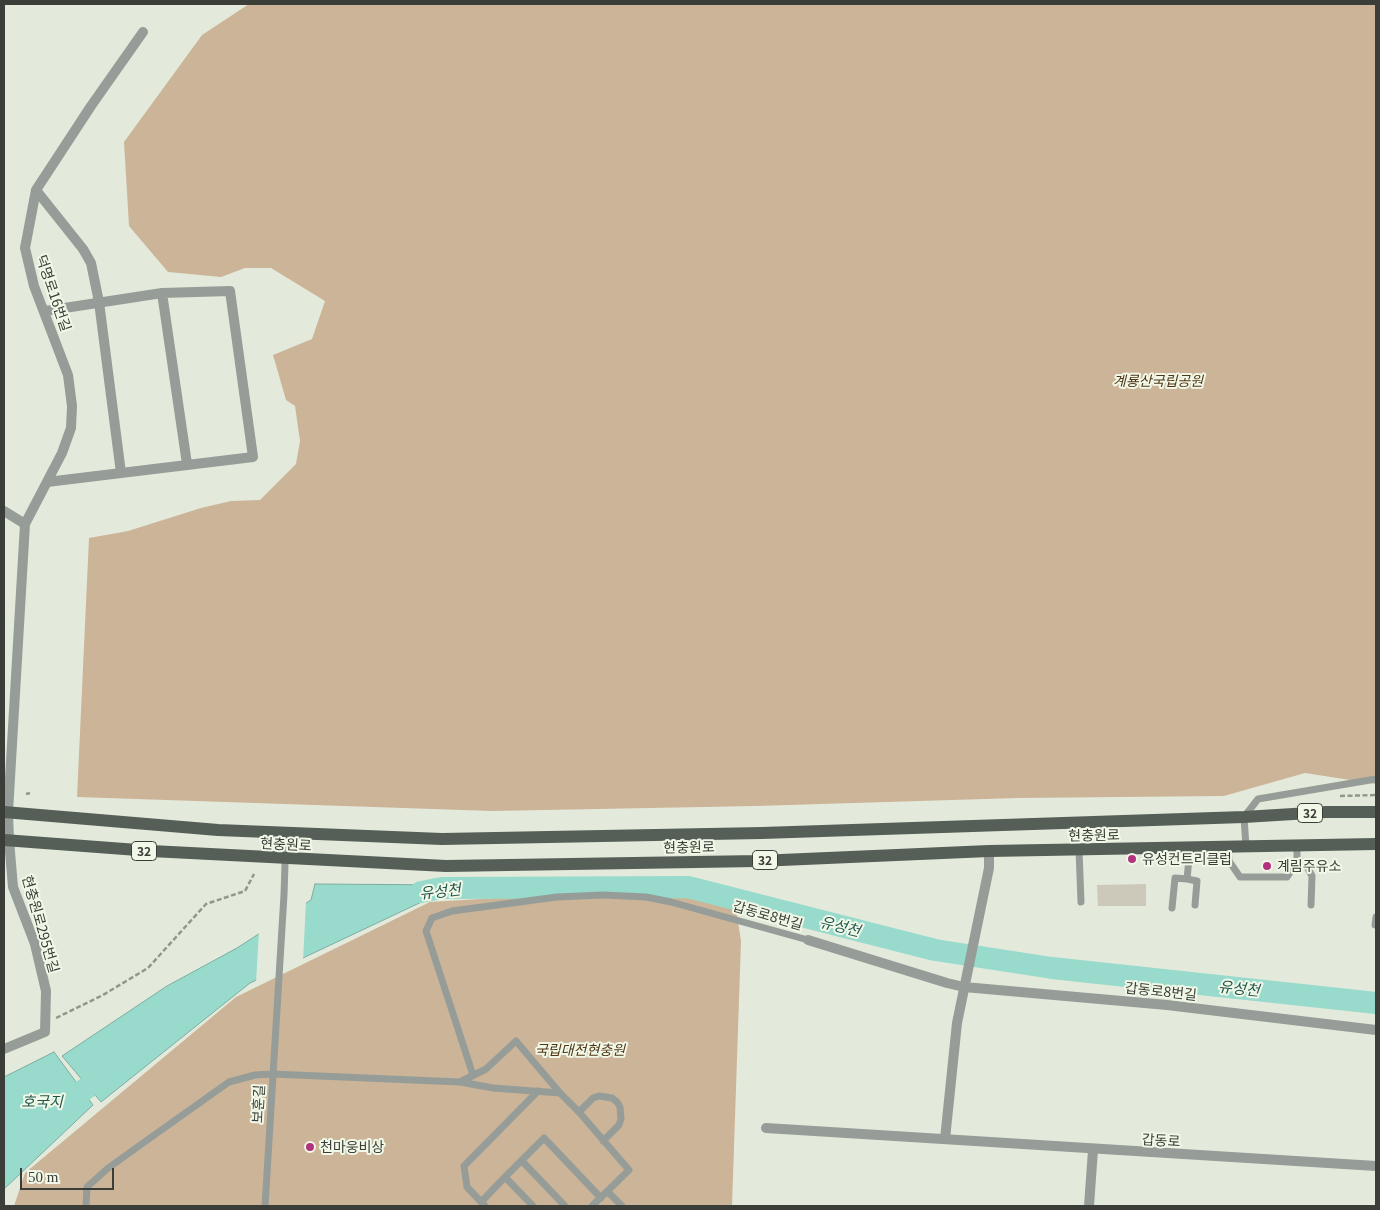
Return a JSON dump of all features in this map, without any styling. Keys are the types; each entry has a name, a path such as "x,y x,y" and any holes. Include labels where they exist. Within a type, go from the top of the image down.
{"main road":[{"name":"현충원로","path":"6,812 218,830 452,838 762,833 1326,812 1376,812"},
{"name":"현충원로","path":"6,840 284,859 446,866 758,861 989,852 1228,847 1297,852 1376,844"}],"street":[{"name":"덕명로16번길","path":"25,524 62,453 71,428 72,406 68,375 34,286 25,248 36,190 91,106 143,32"},
{"path":"36,190 83,249 90,263 99,302 121,473"},
{"path":"45,311 162,293 230,291 253,457 47,482"},
{"path":"162,293 187,464"},
{"path":"4,510 25,524"},
{"name":"현충원로295번길","path":"25,524 6,812 6,840 9,886 35,944 46,992 45,1022"},
{"path":"944,1139 957,1023 989,868 989,852"},
{"name":"갑동로8번길","path":"808,940 948,983 965,983 1167,1005 1376,1030"},
{"path":"4,1049 45,1032 45,1022"},
{"name":"갑동로","path":"766,1128 1093,1150 1376,1166"},
{"path":"1089,1206 1093,1150"}],"lane":[{"path":"1246,847 1244,816 1258,799 1376,779"},
{"name":"보훈길","path":"265,1206 278,1002 286,832"},
{"path":"1228,847 1229,861 1240,877 1287,877 1294,866 1297,852"},
{"path":"1187,879 1190,848"},
{"path":"1079,850 1081,902"},
{"path":"1297,852 1312,876 1311,905"},
{"path":"1172,908 1175,878 1197,881 1195,905"},
{"name":"갑동로8번길","path":"473,1075 426,931 432,918 452,911 557,897 604,895 646,897 671,902 808,940"},
{"path":"460,1082 486,1069 516,1041 629,1170 592,1206"},
{"path":"86,1206 87,1187 107,1169 229,1082 254,1075 272,1074 460,1082 492,1088 560,1093"},
{"path":"538,1091 464,1166 467,1187 483,1204 505,1177 544,1138 601,1198"},
{"path":"579,1112 593,1098 599,1096 612,1098 617,1102 620,1107 621,1119 618,1125 603,1140"},
{"path":"522,1161 565,1206"},
{"path":"505,1177 533,1206"},
{"path":"608,1192 622,1206"}],"path":[{"path":"26,794 30,793"},
{"path":"45,1022 103,995 148,968 206,904 245,891 254,874"}],"green space":[{"name":"계룡산국립공원","path":"249,4 1376,4 1376,784 1305,773 1224,796 1018,798 756,806 492,811 77,797 89,538 128,531 201,508 231,501 260,500 296,464 300,441 295,406 286,400 273,355 312,339 325,301 271,268 245,268 221,277 168,272 129,226 124,142 202,35"},
{"name":"국립대전현충원","path":"628,890 735,902 741,941 732,1206 14,1206 25,1173 236,997 430,902"}],"water":[{"path":"315,884 452,885 451,895 430,898 250,983 101,1102 62,1056 167,986 237,948 311,900"},
{"name":"호국지","path":"54,1052 93,1105 4,1189 4,1077"}],"pier":[{"path":"306,901 303,961 256,983 259,931"}],"building":[{"path":"1146,884 1146,906 1098,906 1097,885"}],"waterway":[{"name":"유성천","path":"421,892 442,888 688,887 935,950 1052,968 1376,1003"},
{"name":"유성천","path":"4,1136 20,1132 114,1070"}],"place":[{"name":"유성컨트리클럽","path":"1132,859"},
{"name":"계림주유소","path":"1267,866"},
{"name":"천마웅비상","path":"310,1147"}]}
